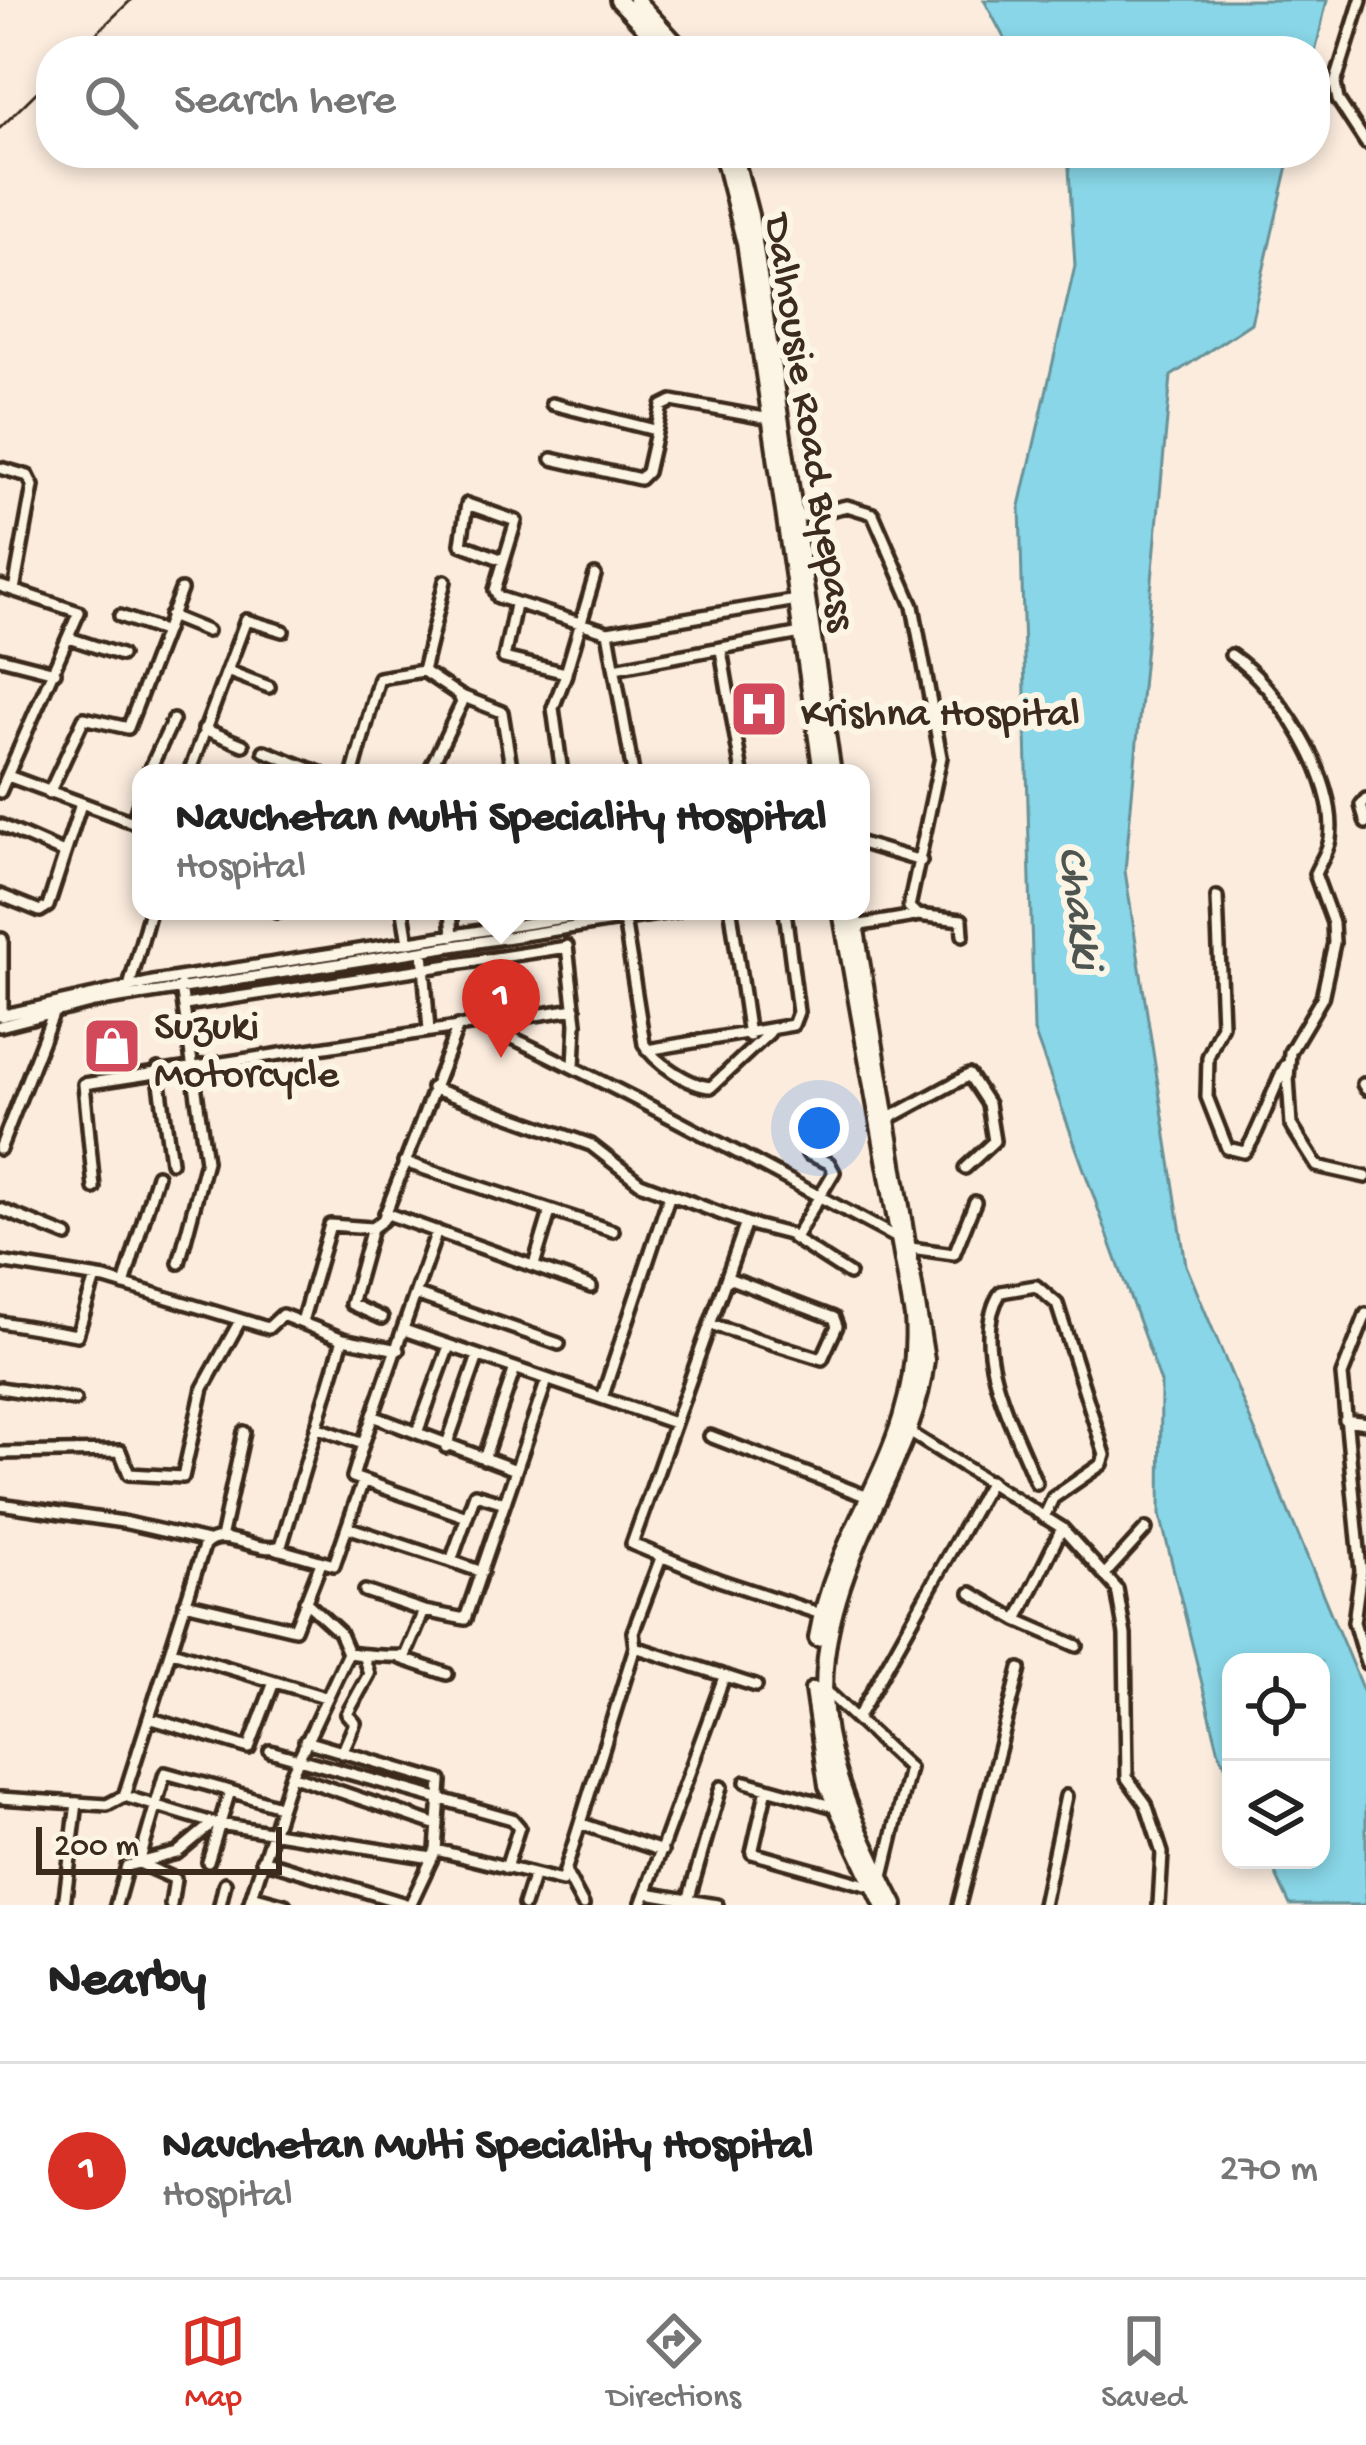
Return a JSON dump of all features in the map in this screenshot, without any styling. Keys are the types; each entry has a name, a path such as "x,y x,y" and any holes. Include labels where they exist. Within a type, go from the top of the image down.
{"highway":[{"path":"617,0 653,36"},
{"path":"636,0 669,36"},
{"path":"726,168 745,243 821,764"},
{"name":"Dalhousie Road Byepass","path":"738,168 750,214 831,764"},
{"path":"843,920 926,1341 921,1399 836,1598 822,1687 835,1773 883,1905"},
{"path":"854,920 905,1244 914,1379 900,1428 821,1614 814,1712 821,1763 836,1807 878,1884 895,1905"}],"street":[{"path":"1361,0 1335,84 1338,100 1366,142"},
{"path":"552,459 640,478 646,472 662,406 672,401 770,419"},
{"path":"552,404 655,430"},
{"path":"0,468 28,476 33,486 14,590"},
{"path":"503,560 461,544 467,504 514,518 496,595 608,632 797,600"},
{"path":"795,518 847,506 873,514 913,605 941,758 909,902 916,916"},
{"path":"561,764 553,708 595,575"},
{"path":"423,670 445,581"},
{"path":"0,586 78,609 0,792"},
{"path":"49,793 84,718 120,730 130,726 181,590"},
{"path":"515,604 504,658 566,673"},
{"path":"120,616 164,631"},
{"path":"170,616 207,631"},
{"path":"192,764 248,618 283,631"},
{"path":"608,632 632,764"},
{"path":"615,668 801,633"},
{"path":"69,638 121,655"},
{"path":"722,650 741,764"},
{"path":"1217,897 1222,1025 1208,1057 1207,1097 1227,1148 1244,1152 1253,1145 1264,1104 1322,998 1334,943 1333,923 1315,874 1329,846 1331,820 1325,786 1276,697 1257,671 1231,655"},
{"path":"0,658 55,672"},
{"path":"355,764 379,678 423,670 459,695 502,712 511,764"},
{"path":"227,671 269,687"},
{"path":"432,764 460,708 459,695"},
{"path":"152,764 173,720"},
{"path":"204,728 243,745"},
{"path":"264,751 297,764"},
{"path":"8,776 132,821"},
{"path":"1366,799 1360,805 1366,824"},
{"path":"0,896 43,911 81,804"},
{"path":"0,825 64,853"},
{"path":"870,846 921,861"},
{"path":"870,917 962,920 963,935"},
{"path":"129,987 148,920"},
{"path":"404,920 408,943"},
{"path":"452,920 453,936"},
{"path":"55,1005 408,943 423,946 527,920"},
{"path":"559,920 576,920"},
{"path":"2,939 1,1019 129,987 609,920"},
{"path":"624,920 646,1050 699,1086 711,1088 769,1033"},
{"path":"732,920 748,1036"},
{"path":"646,1050 769,1033 793,1025 798,1012 786,920"},
{"path":"565,923 575,1009 574,1066"},
{"path":"423,946 430,1031"},
{"path":"185,1005 567,947"},
{"path":"179,1263 206,1161 181,983"},
{"path":"0,1149 55,1005"},
{"path":"94,1188 81,1087 194,1063 575,1009"},
{"path":"479,1022 574,1066 905,1244 953,1254 975,1202"},
{"path":"382,1318 351,1304 372,1228 385,1213 458,1026"},
{"path":"1289,1061 1291,1125 1310,1160 1327,1170 1366,1178"},
{"path":"158,1069 171,1162"},
{"path":"886,1120 968,1075 988,1104 994,1142 965,1168"},
{"path":"432,1088 592,1145 640,1183 794,1238 849,1274"},
{"path":"794,1238 822,1198 832,1167 808,1154"},
{"path":"404,1162 613,1231"},
{"path":"124,1285 157,1175"},
{"path":"602,1398 669,1197"},
{"path":"0,1209 68,1237"},
{"path":"534,1265 550,1212"},
{"path":"385,1213 591,1287"},
{"path":"746,1223 632,1544 821,1614"},
{"path":"303,1318 330,1225 372,1228"},
{"path":"436,1231 376,1417 352,1475 464,1516"},
{"path":"0,1262 124,1285 271,1328 282,1315 303,1318 343,1339 398,1350"},
{"path":"0,1322 76,1335 94,1278"},
{"path":"710,1324 787,1352 822,1359 828,1351 834,1318 728,1278"},
{"path":"1036,1483 999,1388 989,1332 1001,1292 1036,1286 1057,1304 1105,1455 1102,1464 1053,1498 1044,1517"},
{"path":"415,1294 559,1344"},
{"path":"1366,1314 1345,1358 1345,1420 1363,1581 1354,1622 1366,1663"},
{"path":"0,1453 121,1451 129,1474 183,1477 203,1388 240,1321"},
{"path":"404,1330 674,1423"},
{"path":"277,1549 343,1339"},
{"path":"417,1433 449,1346"},
{"path":"446,1447 478,1356"},
{"path":"484,1460 515,1369"},
{"path":"365,1591 462,1621 547,1379"},
{"path":"0,1388 75,1400"},
{"path":"376,1417 516,1470"},
{"path":"1345,1420 1366,1423"},
{"path":"316,1427 363,1444"},
{"path":"221,1538 244,1432"},
{"path":"909,1432 1062,1528 1120,1594 1127,1778 1146,1804 1162,1853 1159,1905"},
{"path":"710,1436 868,1497"},
{"path":"0,1504 207,1540 221,1538 334,1565 363,1481"},
{"path":"858,1717 990,1481"},
{"path":"451,1562 475,1494 505,1503"},
{"path":"347,1527 482,1572"},
{"path":"1017,1620 1062,1528"},
{"path":"1105,1574 1145,1528"},
{"path":"0,1798 107,1804 124,1796 207,1540"},
{"path":"124,1796 216,1823 434,1854 556,1883 567,1875 635,1647 634,1632 661,1558"},
{"path":"185,1603 295,1629 321,1563"},
{"path":"971,1594 1077,1646"},
{"path":"305,1601 339,1632 348,1652"},
{"path":"400,1658 424,1611"},
{"path":"635,1647 756,1687"},
{"path":"172,1651 325,1697"},
{"path":"348,1652 377,1651 447,1674"},
{"path":"285,1905 250,1900 291,1775 348,1652"},
{"path":"342,1753 355,1724 347,1714 369,1674 363,1655"},
{"path":"959,1905 1020,1669"},
{"path":"641,1905 724,1677"},
{"path":"152,1719 249,1748 274,1682"},
{"path":"767,1788 752,1853 878,1884 909,1768 822,1687"},
{"path":"262,1860 410,1905 434,1854 439,1779 305,1741"},
{"path":"270,1751 518,1824 506,1868"},
{"path":"139,1863 167,1771 280,1806"},
{"path":"291,1775 438,1825"},
{"path":"746,1782 836,1807"},
{"path":"681,1903 721,1787"},
{"path":"208,1862 216,1823 230,1791"},
{"path":"1043,1905 1066,1796"},
{"path":"64,1905 77,1802"},
{"path":"116,1905 127,1866 177,1853 216,1823"},
{"path":"582,1824 662,1851"},
{"path":"139,1863 176,1880 171,1905"},
{"path":"567,1875 583,1905"},
{"path":"524,1905 533,1877"},
{"path":"220,1905 225,1883"},
{"path":"647,1893 681,1903 714,1904"}],"water":[{"path":"984,0 1327,0 1319,36 1003,36"},
{"name":"Chakki","path":"1069,168 1287,168 1251,323 1171,376 1125,871 1186,1265 1366,1698 1366,1905 1290,1905 1273,1869 1330,1869 1330,1653 1222,1653 1222,1758 1219,1752 1160,1515 1161,1383 1034,1031 1020,506 1075,266"}],"railway":[{"path":"94,36 131,0"},
{"path":"0,128 36,93"}],"place":[{"name":"Krishna Hospital","path":"759,709"},
{"name":"Suzuki Motorcycle","path":"112,1046"},
{"name":"Navchetan Multi Speciality Hospital","path":"501,1058"}]}
